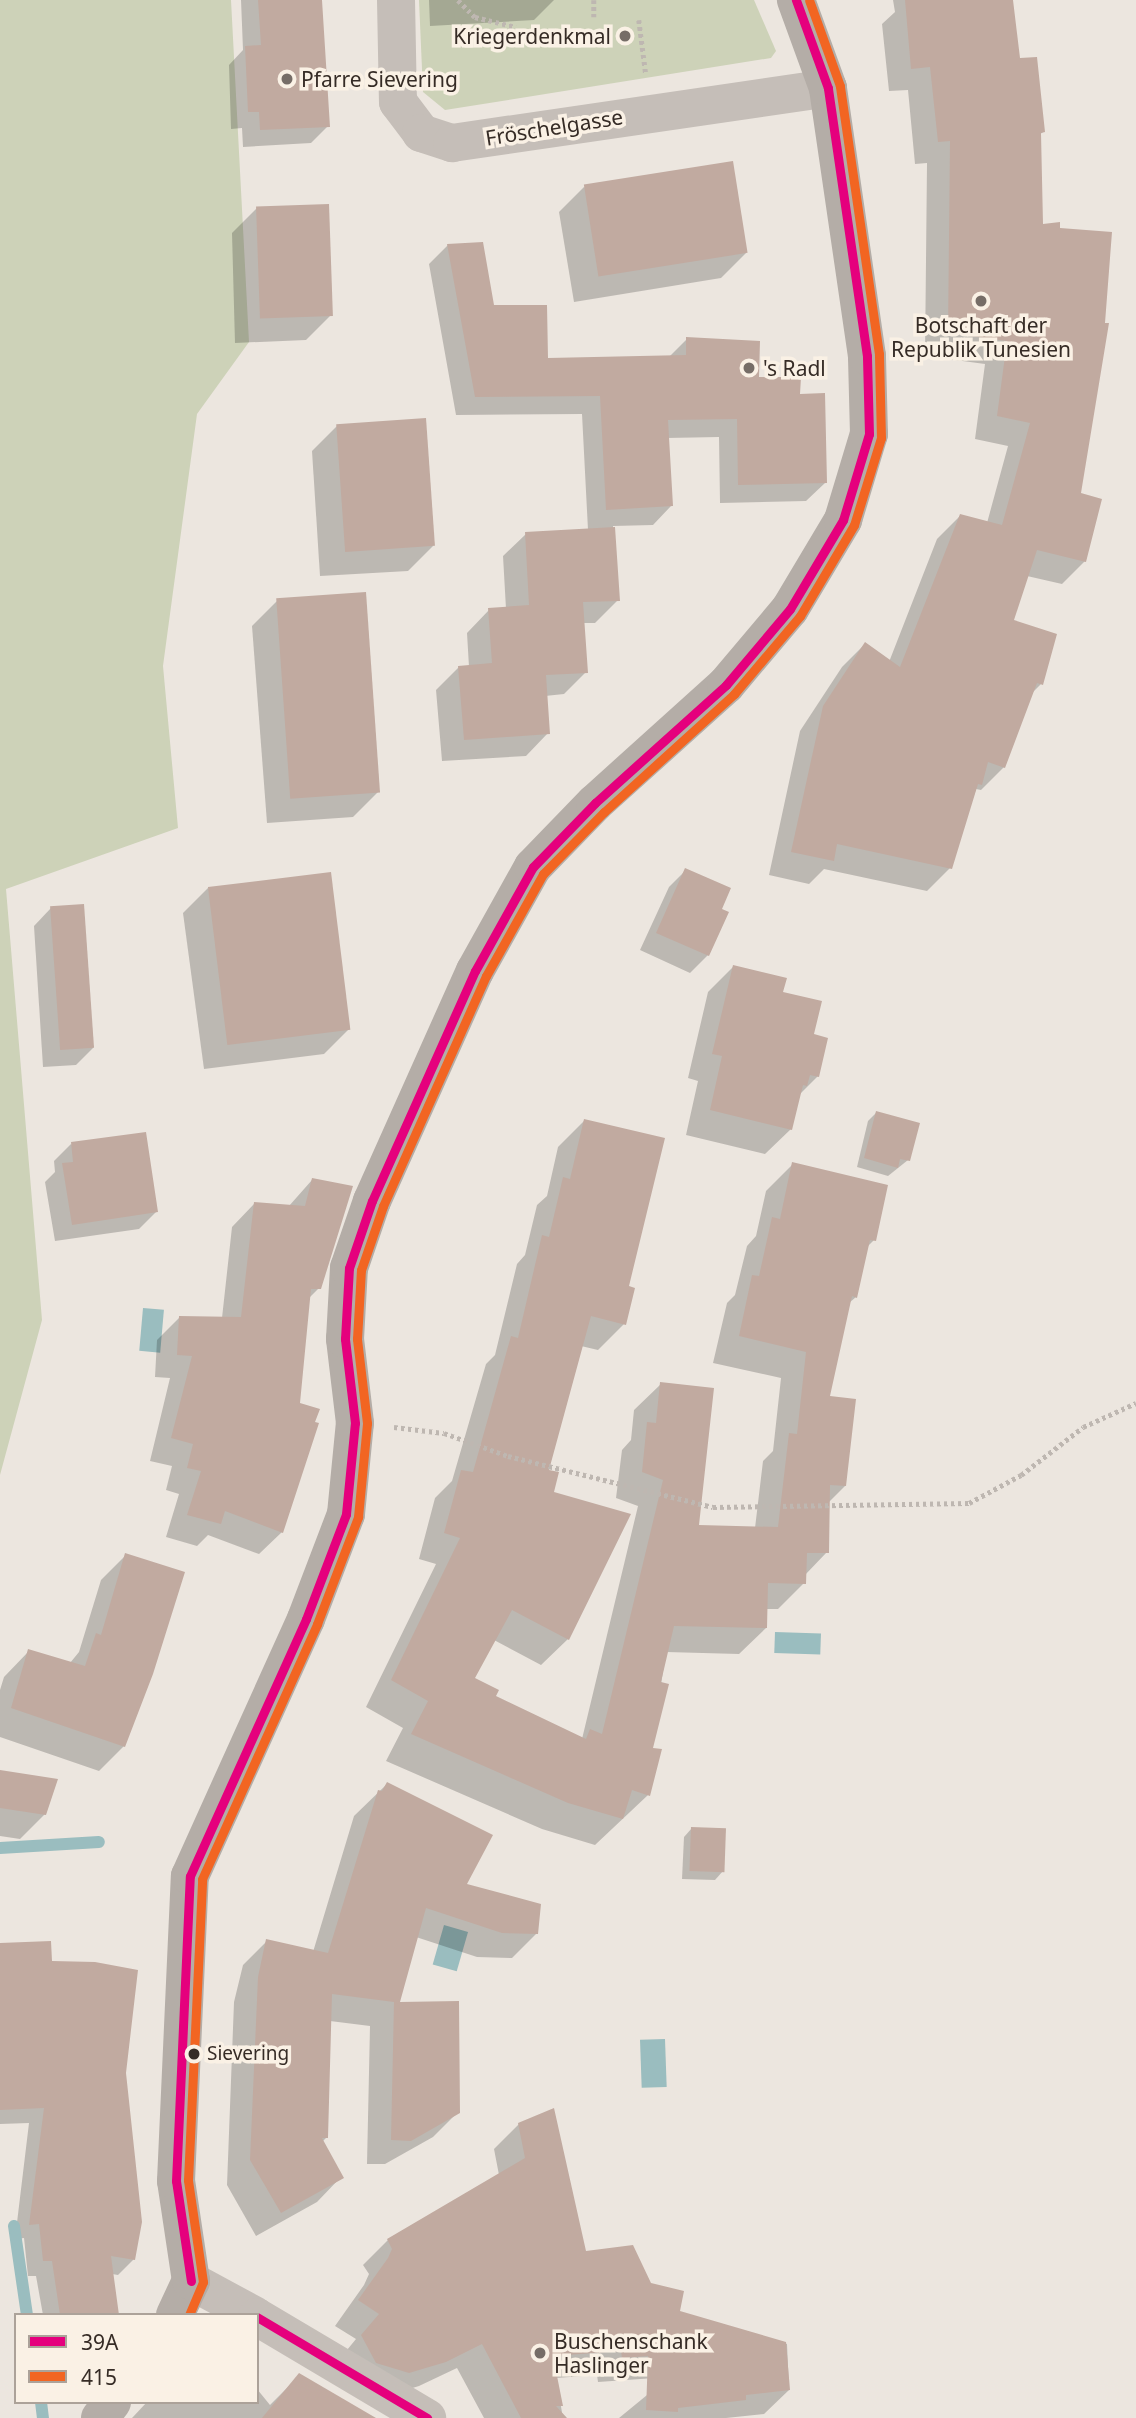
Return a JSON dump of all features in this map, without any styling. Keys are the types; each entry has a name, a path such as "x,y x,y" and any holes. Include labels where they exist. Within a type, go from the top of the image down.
{"main road":[{"path":"176,2313 191,2281 176,2181 190,1876 306,1619 346,1514 355,1423 345,1339 349,1268 372,1201 475,971 533,867 595,803 726,685 790,609 843,520 869,434 867,356 828,88 796,0"},
{"path":"100,2418 111,2404"}],"street":[{"name":"Fröschelgasse","path":"396,0 398,102 421,133 452,143 828,88"},
{"path":"191,2281 250,2313"},
{"path":"259,2318 427,2418"}],"path":[{"path":"458,0 475,17 516,27"},
{"path":"594,0 594,17"},
{"path":"639,20 648,83"},
{"path":"355,1423 444,1433 508,1456 713,1507 970,1503 1021,1475 1083,1427 1136,1403"}],"green space":[{"path":"0,0 231,0 249,342 197,414 163,666 178,828 6,889 42,1320 0,1475"},
{"path":"419,0 754,0 776,51 771,58 445,110 423,92"}],"water":[{"path":"143,1308 164,1310 160,1353 139,1351"},
{"path":"775,1632 821,1634 820,1655 774,1653"},
{"path":"444,1925 468,1932 457,1971 433,1964"},
{"path":"665,2039 667,2087 642,2088 640,2040"}],"building":[{"name":"Pfarre Sievering","path":"258,0 322,0 330,127 260,130 259,112 248,112 245,46 261,45"},
{"path":"905,0 1013,0 1020,58 1037,57 1045,132 1041,133 1043,224 1060,222 1060,228 1112,232 1105,323 1109,323 1081,493 1102,499 1086,562 1037,550 1014,620 1057,634 1043,685 1037,683 1005,768 988,762 982,785 978,784 952,869 837,844 834,861 791,852 823,706 865,642 900,667 960,514 1002,525 1030,423 997,416 1007,341 948,333 950,141 938,142 930,67 911,69"},
{"path":"733,161 748,253 598,276 584,185"},
{"path":"329,204 333,316 260,318 256,207"},
{"path":"483,242 494,305 547,305 548,358 686,355 686,337 760,341 759,377 801,377 800,394 825,393 827,483 738,485 737,419 668,420 673,506 606,510 600,396 475,397 447,244"},
{"path":"426,418 435,546 345,552 336,424"},
{"path":"615,527 620,601 583,602 588,673 546,675 550,734 464,740 458,666 492,663 488,608 529,605 525,532"},
{"path":"366,592 380,793 290,799 276,598"},
{"path":"685,868 731,888 722,909 729,912 709,956 656,933"},
{"path":"331,872 350,1030 227,1045 208,887"},
{"path":"84,904 94,1048 60,1050 50,906"},
{"path":"733,965 787,978 783,992 822,1001 814,1034 828,1038 819,1077 810,1075 807,1086 803,1085 792,1130 710,1110 722,1056 712,1054"},
{"path":"876,1111 920,1123 910,1161 900,1159 898,1168 864,1158"},
{"path":"584,1119 665,1138 629,1286 635,1288 626,1325 591,1316 549,1470 559,1472 554,1492 631,1514 569,1640 512,1610 475,1678 499,1690 496,1696 586,1739 590,1729 602,1734 663,1480 642,1472 647,1422 656,1423 660,1382 714,1388 699,1525 778,1527 789,1433 797,1434 806,1352 739,1336 752,1275 759,1276 772,1217 780,1219 792,1162 888,1185 876,1241 870,1240 857,1298 852,1296 830,1396 856,1399 846,1486 830,1485 829,1553 807,1553 806,1584 768,1583 767,1628 674,1626 661,1682 669,1684 653,1748 662,1749 650,1796 632,1790 623,1819 568,1803 411,1734 428,1701 391,1680 460,1538 444,1533 461,1470 473,1472 511,1336 518,1338 542,1235 549,1237 563,1177 570,1179"},
{"path":"146,1132 158,1212 72,1225 62,1163 73,1162 71,1142"},
{"path":"312,1178 353,1186 321,1289 311,1289 300,1403 320,1409 315,1422 319,1423 283,1533 225,1511 221,1524 187,1515 201,1471 187,1468 193,1444 171,1438 192,1356 177,1355 179,1316 241,1317 254,1202 305,1206"},
{"path":"125,1553 185,1572 153,1674 125,1747 11,1708 28,1649 85,1666 96,1633 101,1635"},
{"path":"0,1770 58,1779 46,1815 0,1808"},
{"path":"387,1782 493,1835 467,1884 541,1904 538,1934 502,1933 426,1908 400,2002 459,2001 460,2113 411,2141 391,2140 394,2002 332,1994 328,2138 322,2138 344,2178 281,2213 250,2160 258,1977 266,1939 328,1953 378,1790 382,1791"},
{"path":"691,1827 726,1828 724,1872 689,1871"},
{"path":"51,1941 52,1961 95,1962 138,1970 126,2073 142,2222 135,2260 111,2256 119,2313 60,2313 52,2261 43,2261 39,2224 29,2225 44,2108 0,2110 0,1943"},
{"path":"554,2108 586,2251 633,2245 651,2283 684,2291 680,2311 786,2342 790,2390 746,2395 746,2400 678,2408 678,2412 646,2410 648,2356 622,2358 621,2351 553,2356 563,2406 556,2406 567,2418 521,2418 482,2344 446,2362 409,2373 376,2363 361,2335 379,2314 358,2300 388,2258 392,2249 387,2239 525,2158 518,2123"},
{"path":"299,2373 376,2418 262,2418"}],"waterway":[{"path":"0,1848 99,1842"},
{"path":"14,2226 27,2313"},
{"path":"41,2404 43,2418"}],"transit line":[{"name":"39A","path":"191,2281 176,2181 190,1876 306,1619 346,1514 355,1423 345,1339 349,1268 372,1201 475,971 533,867 595,803 726,685 790,609 843,520 869,434 867,356 828,88 796,0"},
{"name":"415","path":"190,2313 203,2282 188,2180 202,1879 317,1624 358,1517 367,1423 357,1339 361,1270 383,1206 486,976 543,874 604,812 734,694 800,616 854,525 881,438 879,354 840,86 809,0"},
{"name":"39A","path":"259,2318 427,2418"}],"place":[{"name":"Kriegerdenkmal","path":"625,36"},
{"name":"Pfarre Sievering","path":"287,79"},
{"name":"Botschaft der Republik Tunesien","path":"981,301"},
{"name":"'s Radl","path":"749,368"},
{"name":"Sievering","path":"194,2054"},
{"name":"Buschenschank Haslinger","path":"540,2353"}]}
